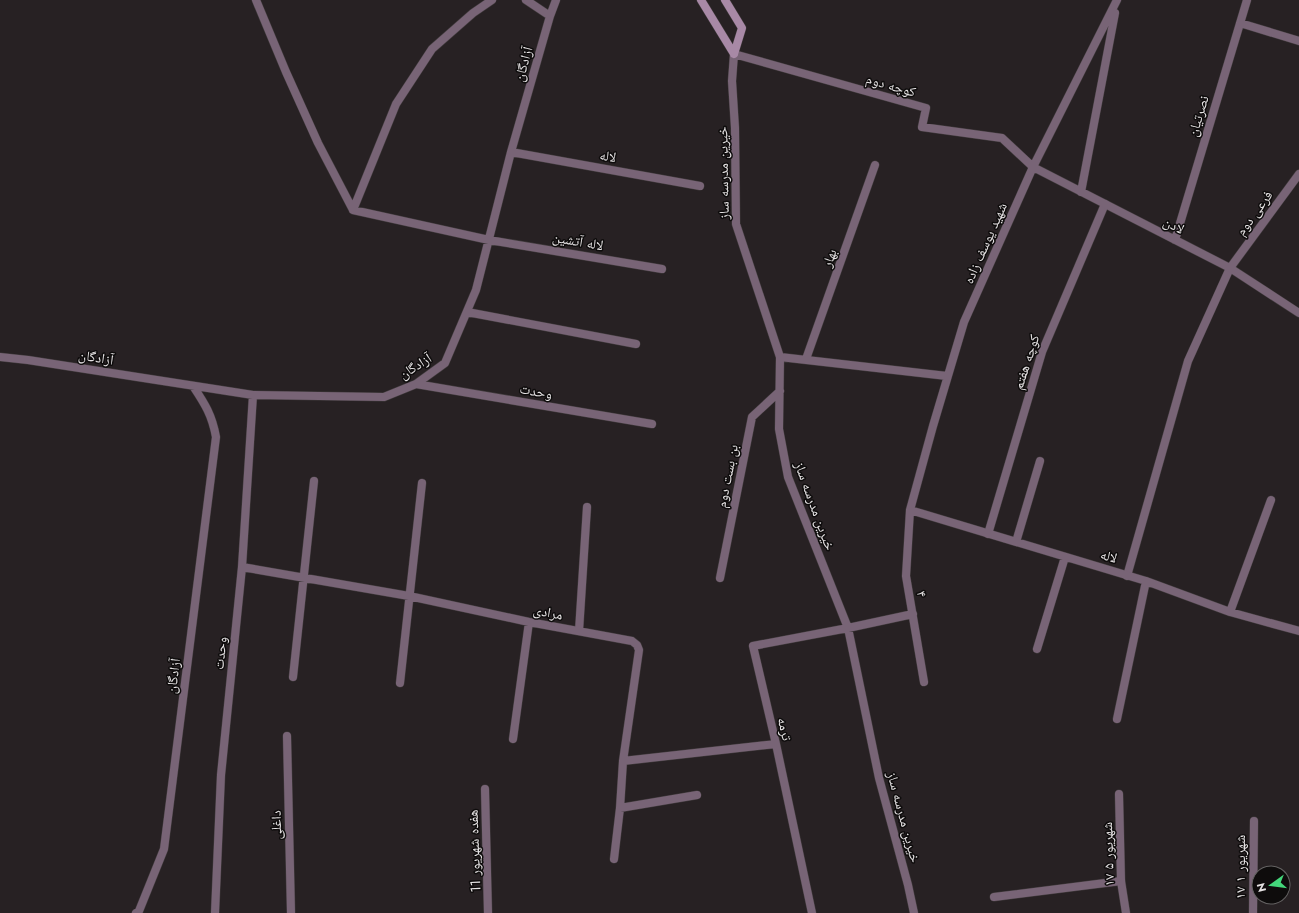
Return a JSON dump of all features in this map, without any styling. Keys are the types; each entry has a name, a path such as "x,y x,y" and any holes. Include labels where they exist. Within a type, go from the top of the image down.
{"main road":[{"path":"700,0 734,54"},
{"name":"خیرین مدرسه ساز","path":"725,0 742,28 734,54"}],"street":[{"path":"256,0 318,143 353,210"},
{"path":"353,210 396,104 432,49 473,13 492,0"},
{"path":"526,0 550,16"},
{"name":"آزادگان","path":"0,357 253,395 384,397 416,384 445,362 476,290 511,152 550,16 556,0"},
{"name":"نصرتیان","path":"1175,240 1247,0"},
{"path":"1081,192 1117,1"},
{"name":"شهید یوسف زاده","path":"910,510 947,376 964,322 1033,167 1117,1"},
{"path":"1240,23 1299,41"},
{"name":"کوچه دوم","path":"734,54 926,108 922,127 1002,138 1033,167"},
{"name":"خیرین مدرسه ساز","path":"734,54 732,80 735,128 736,224 780,356 779,429 788,477 848,628 879,778 908,885 914,913"},
{"name":"لاله","path":"511,152 700,186"},
{"name":"بهار","path":"806,359 875,165"},
{"name":"لادن","path":"1033,167 1230,268 1299,313"},
{"name":"فرعی دوم","path":"1127,576 1188,361 1230,268 1299,174"},
{"name":"کوچه هفتم","path":"988,534 1042,352 1105,204"},
{"name":"لاله آتشین","path":"353,210 489,240 662,269"},
{"path":"467,312 636,344"},
{"path":"780,356 947,376"},
{"name":"وحدت","path":"416,384 652,424"},
{"name":"آزادگان","path":"136,913 139,911 164,849 216,437 213,422 207,407 193,386"},
{"name":"بن بست دوم","path":"720,578 752,417 780,391"},
{"name":"وحدت","path":"215,913 221,775 242,567 253,395"},
{"path":"1016,542 1040,461"},
{"path":"293,677 314,481"},
{"path":"400,683 422,483"},
{"path":"1230,612 1272,500"},
{"path":"579,632 587,507"},
{"name":"لاله","path":"910,510 1146,581 1230,612 1299,631"},
{"name":"۴","path":"910,510 906,576 924,682"},
{"path":"1037,649 1065,557"},
{"name":"مرادی","path":"242,567 409,596 529,622 632,641 637,644 639,650 624,761 614,858"},
{"path":"1117,719 1146,581"},
{"path":"848,628 913,614"},
{"path":"513,739 529,622"},
{"name":"ترمه","path":"812,913 776,744 753,646 848,628"},
{"name":"داغلی","path":"286,736 291,913"},
{"path":"624,761 776,744"},
{"name":"هفده شهریور 11","path":"485,789 488,913"},
{"name":"۱۷ شهریور ۵","path":"1119,794 1121,881 1126,913"},
{"path":"620,808 698,795"},
{"name":"۱۷ شهریور ۱","path":"1253,913 1254,821"},
{"path":"994,898 1121,881"}]}
